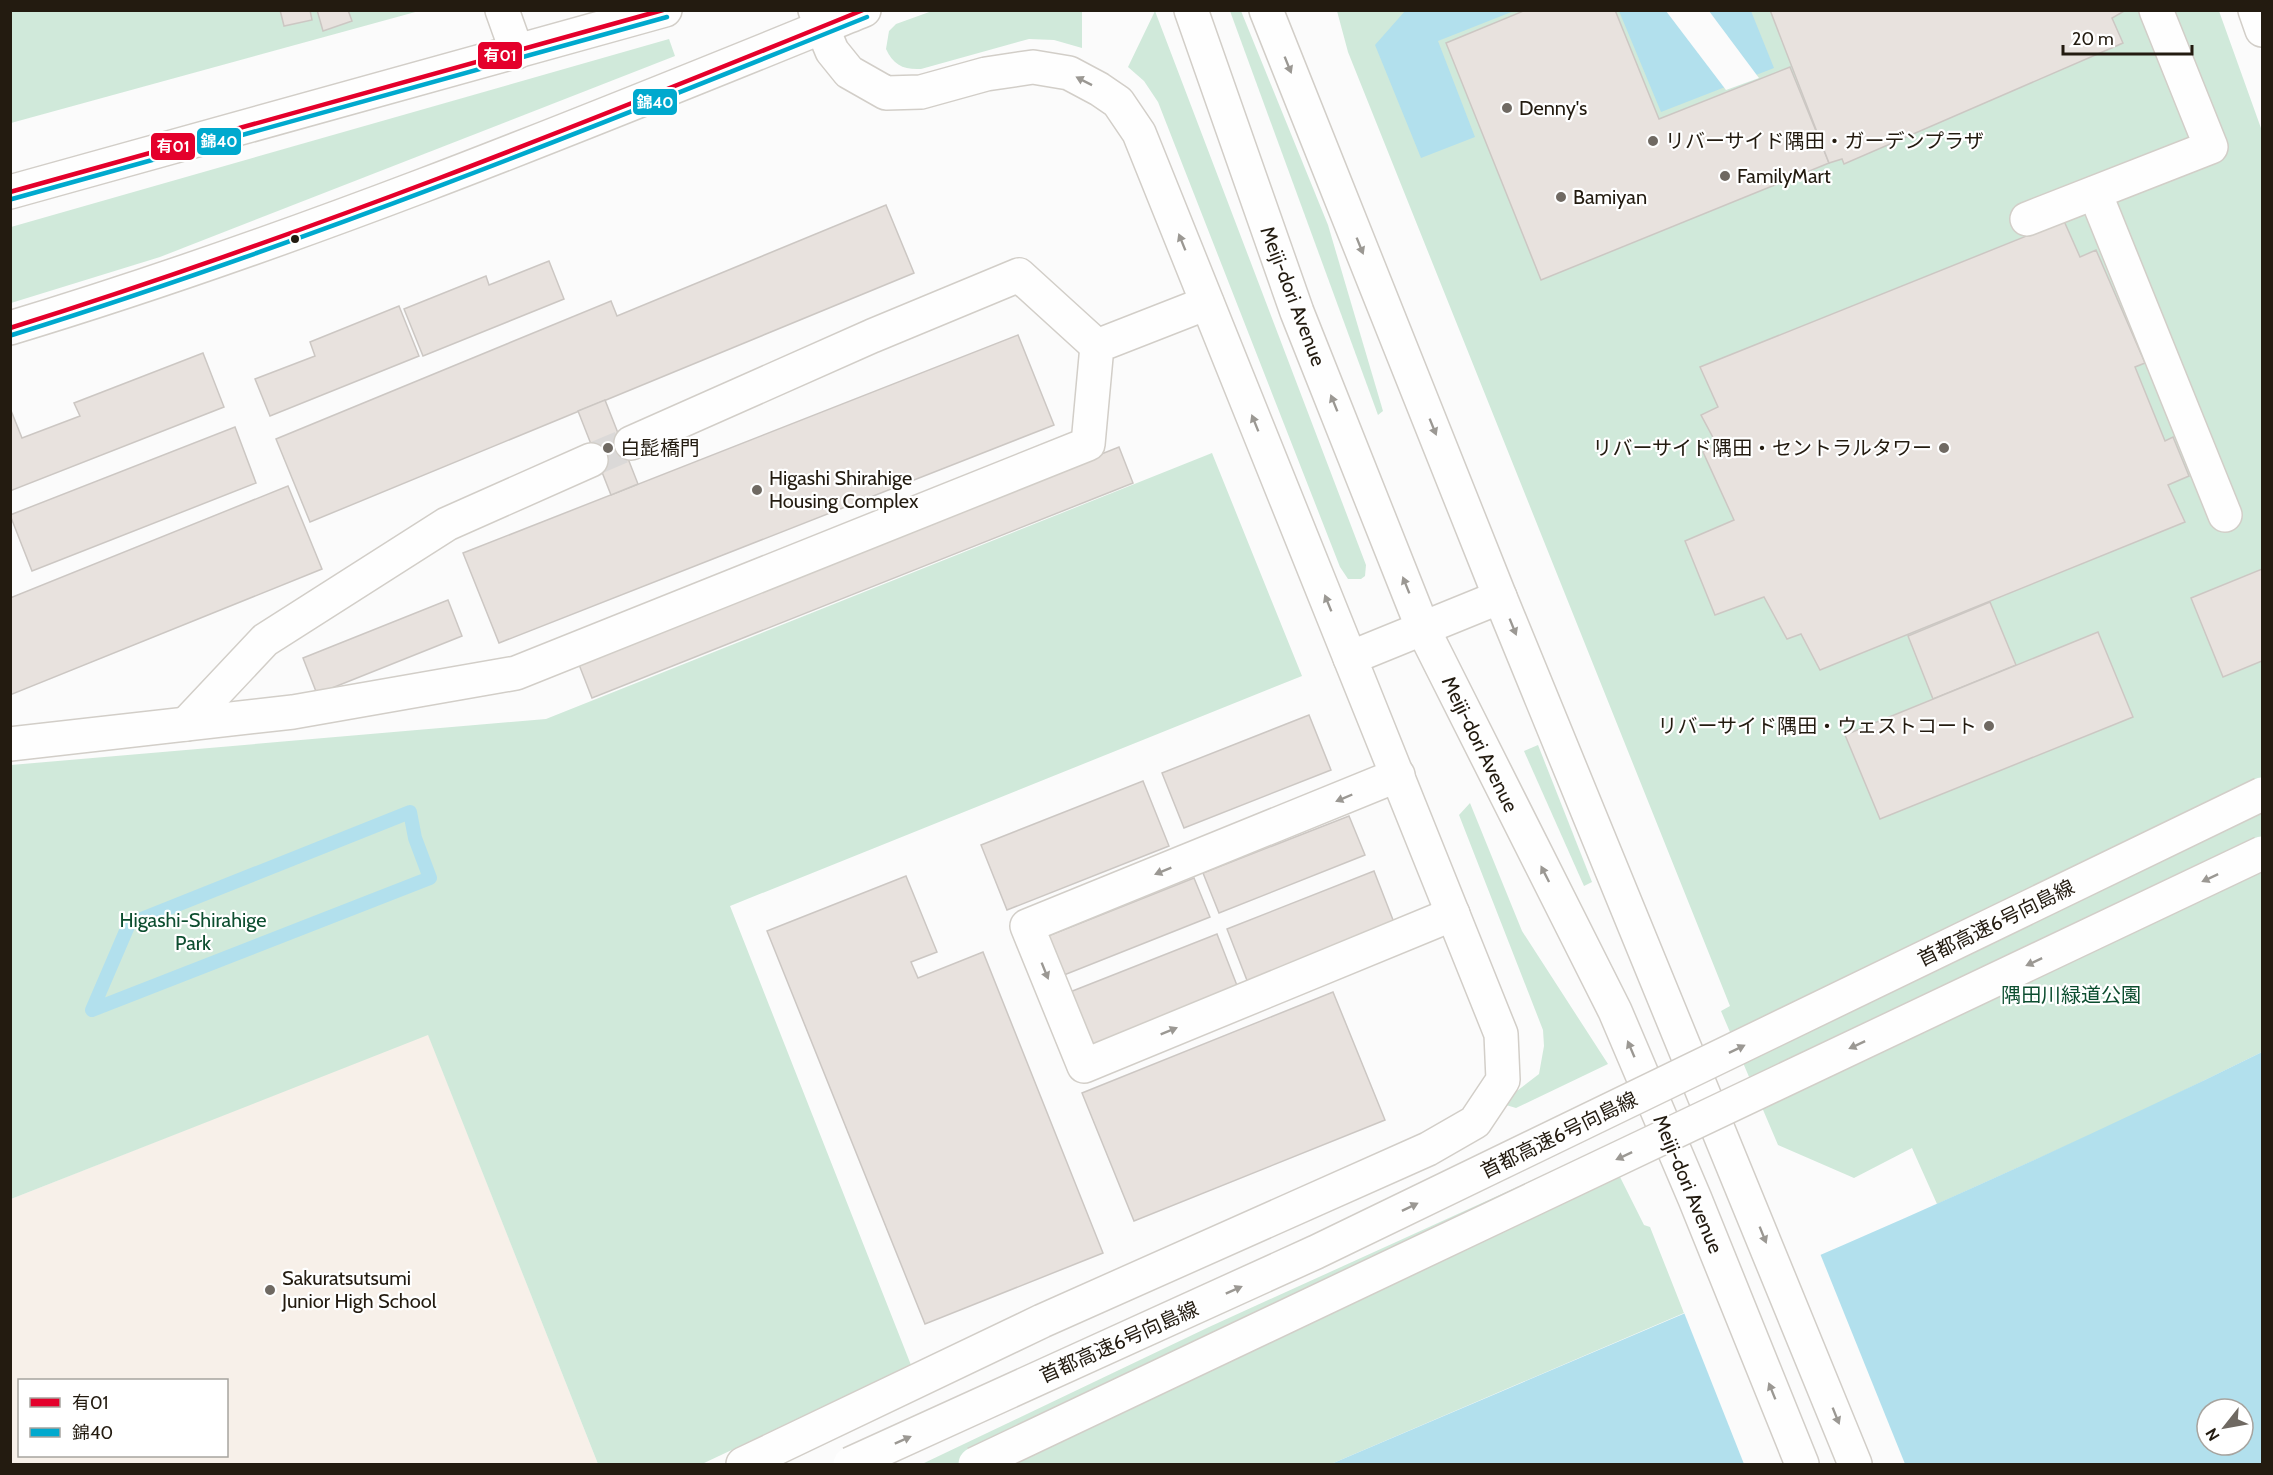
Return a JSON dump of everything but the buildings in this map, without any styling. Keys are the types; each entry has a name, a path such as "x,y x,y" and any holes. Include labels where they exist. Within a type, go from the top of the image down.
{"main road":[{"path":"502,10 517,52"},
{"path":"10,192 664,10"},
{"path":"10,328 123,294 311,226 818,19 864,10"},
{"name":"Meiji-dori Avenue","path":"1191,10 1297,312 1423,629 1615,1011 1695,1199 1802,1464"},
{"path":"1266,10 1500,597 1855,1464"},
{"path":"2027,219 2211,147 2156,10"},
{"path":"2255,10 2262,30"},
{"path":"743,1464 1042,1321 1428,1149 1474,1122 1503,1080 1501,1034 1139,133 1118,102 1069,73 1033,67 986,74 921,92 886,93 849,72 832,51 818,19"},
{"path":"2094,193 2225,515"},
{"path":"631,443 872,336 1019,275 1097,346"},
{"path":"1097,346 1207,303"},
{"path":"10,744 293,712 516,673 1088,444 1097,346"},
{"path":"186,724 265,640 447,524 591,460"},
{"path":"1350,658 1500,597"},
{"path":"1398,775 1027,926 1084,1066 1453,914"},
{"name":"首都高速6号向島線","path":"850,1464 1327,1247 2262,794"},
{"path":"975,1464 2262,853"}],"shaded area":[{"name":"Sakuratsutsumi Junior High School","path":"428,1034 598,1464 11,1464 11,1199"}],"green space":[{"path":"11,11 419,11 11,123"},
{"path":"932,11 1082,11 1082,48 1054,40 1029,39 921,69 909,69 896,63 886,49 889,31 896,24"},
{"path":"1155,11 1366,565 1365,576 1361,579 1348,579 1340,567 1158,102 1144,81 1128,67"},
{"path":"1230,11 1241,11 1328,225 1383,411 1378,415"},
{"name":"隅田川緑道公園","path":"1337,11 2219,11 2262,131 2262,1052 2128,1118 1937,1204 1912,1148 1854,1178 1778,1145 1721,1011 1730,1006 1348,52"},
{"path":"669,39 675,56 160,257 11,303 11,227"},
{"name":"Higashi-Shirahige Park","path":"1212,453 1302,676 730,906 911,1365 702,1464 598,1464 428,1035 11,1199 11,765 546,719"},
{"path":"1538,745 1592,882 1584,886 1524,751"},
{"path":"1470,803 1522,931 1608,1064 1516,1108 1506,1105 1513,1094 1539,1074 1544,1046 1543,1030 1459,815"},
{"path":"1605,1147 1644,1225 1650,1227 1684,1313 1331,1464 922,1464 1209,1327"}],"water":[{"path":"1405,11 1514,11 1438,41 1475,137 1421,158 1375,45"},
{"path":"1619,11 1751,11 1774,68 1661,112"},
{"path":"2262,1052 2262,1464 1331,1464 1799,1264 2032,1161"}],"pier":[{"path":"1666,11 1709,11 1759,78 1726,90"},
{"path":"1819,1251 1905,1464 1744,1464 1683,1310"}],"waterway":[{"path":"410,812 415,838 430,878 92,1010 129,924 410,812"}],"tunnel":[{"path":"591,460 631,443"}],"transit line":[{"name":"有01","path":"10,192 663,10"},
{"name":"有01","path":"10,328 333,218 546,137 863,10"},
{"name":"錦40","path":"12,199 667,17"},
{"name":"錦40","path":"12,335 229,263 443,185 867,17"}],"place":[{"name":"Denny's","path":"1507,108"},
{"name":"リバーサイド隅田・ガーデンプラザ","path":"1653,141"},
{"name":"FamilyMart","path":"1725,176"},
{"name":"Bamiyan","path":"1561,197"},
{"name":"白髭橋門","path":"608,448"},
{"name":"リバーサイド隅田・セントラルタワー","path":"1944,448"},
{"name":"Higashi Shirahige Housing Complex","path":"757,490"},
{"name":"リバーサイド隅田・ウェストコート","path":"1989,726"},
{"name":"Sakuratsutsumi Junior High School","path":"270,1290"}]}
